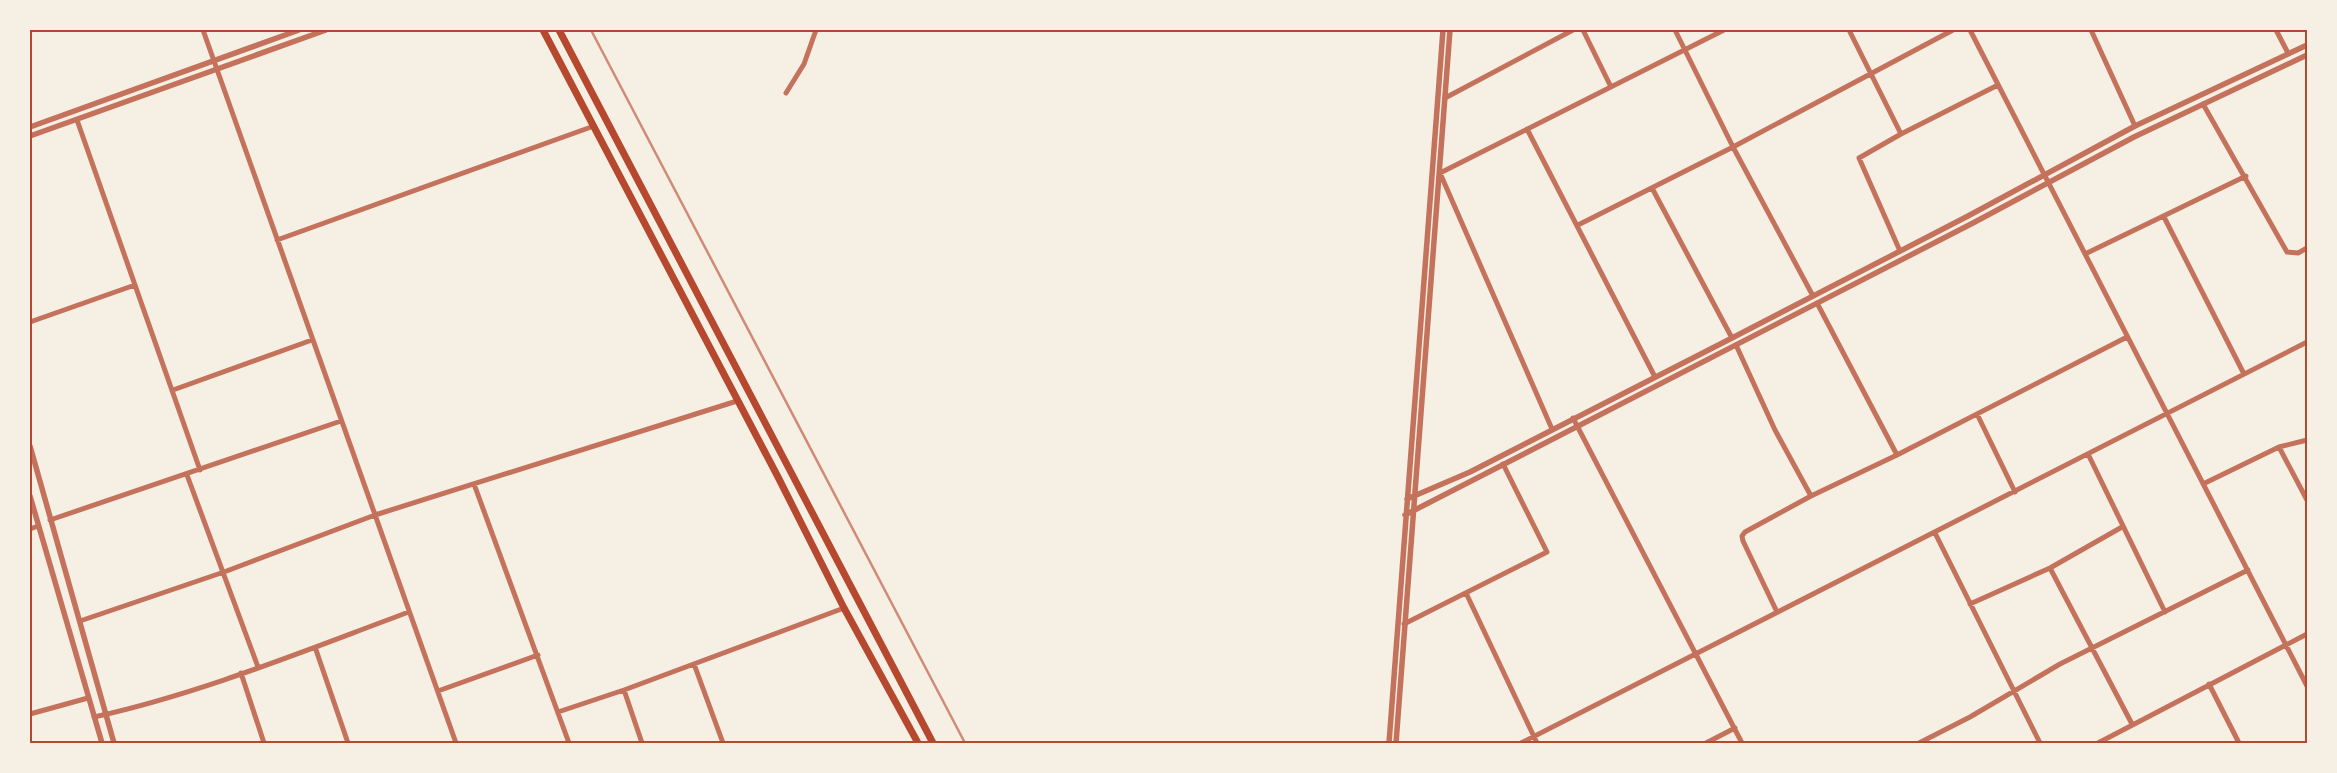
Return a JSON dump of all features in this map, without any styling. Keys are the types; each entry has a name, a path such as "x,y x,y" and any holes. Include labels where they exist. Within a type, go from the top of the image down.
{"main road":[{"path":"543,30 844,608 918,743"},
{"path":"558,30 933,743"}],"street":[{"path":"203,30 456,743"},
{"path":"30,127 299,30"},
{"path":"30,136 326,30"},
{"path":"786,92 804,64 816,30"},
{"path":"1389,743 1443,30"},
{"path":"1396,743 1450,30"},
{"path":"1445,98 1573,30"},
{"path":"1584,30 1611,87"},
{"path":"1675,30 1733,146 1813,296"},
{"path":"1440,173 1724,30"},
{"path":"1849,30 1901,134"},
{"path":"1578,225 1953,30"},
{"path":"1970,30 2307,686"},
{"path":"2091,30 2135,126"},
{"path":"2276,30 2288,54"},
{"path":"1407,499 1470,472 1572,418 1732,338 2135,126 2307,45"},
{"path":"1406,515 1736,346 2048,184 2134,137 2307,55"},
{"path":"1900,251 1859,158 1901,134 1998,85"},
{"path":"2203,104 2246,176 2287,252 2292,254 2298,253 2307,248"},
{"path":"77,120 200,470"},
{"path":"277,240 594,126"},
{"path":"1527,129 1655,377"},
{"path":"1440,173 1552,429"},
{"path":"2085,254 2246,176"},
{"path":"1652,188 1732,338"},
{"path":"2164,217 2244,374"},
{"path":"30,322 135,285"},
{"path":"1817,303 1897,455"},
{"path":"1777,612 1742,536 1745,532 1811,496 1897,455 2127,337"},
{"path":"173,390 312,340"},
{"path":"1521,743 2307,342"},
{"path":"1736,346 1775,430 1811,496"},
{"path":"80,621 224,572 375,515 737,401"},
{"path":"1977,414 2015,492"},
{"path":"1572,418 1742,743"},
{"path":"50,520 341,421"},
{"path":"2203,484 2280,447 2307,440"},
{"path":"30,446 114,743"},
{"path":"2280,447 2307,500"},
{"path":"2088,454 2165,612"},
{"path":"1404,624 1547,552 1503,464"},
{"path":"188,474 258,667"},
{"path":"474,484 569,743"},
{"path":"30,496 102,743"},
{"path":"30,529 38,526"},
{"path":"1970,604 2050,568 2122,527"},
{"path":"1935,533 2040,743"},
{"path":"2050,568 2132,724"},
{"path":"1919,743 1970,717 2013,691 2093,648 2248,570"},
{"path":"1466,593 1537,743"},
{"path":"558,712 624,690 844,608"},
{"path":"94,717 140,706 241,673 409,612"},
{"path":"2098,743 2307,634"},
{"path":"315,647 348,743"},
{"path":"438,691 538,655"},
{"path":"694,664 724,743"},
{"path":"241,673 264,743"},
{"path":"2209,684 2239,743"},
{"path":"624,690 642,743"},
{"path":"30,714 88,698"},
{"path":"1706,743 1735,728"}],"railway":[{"path":"591,30 965,743"}]}
